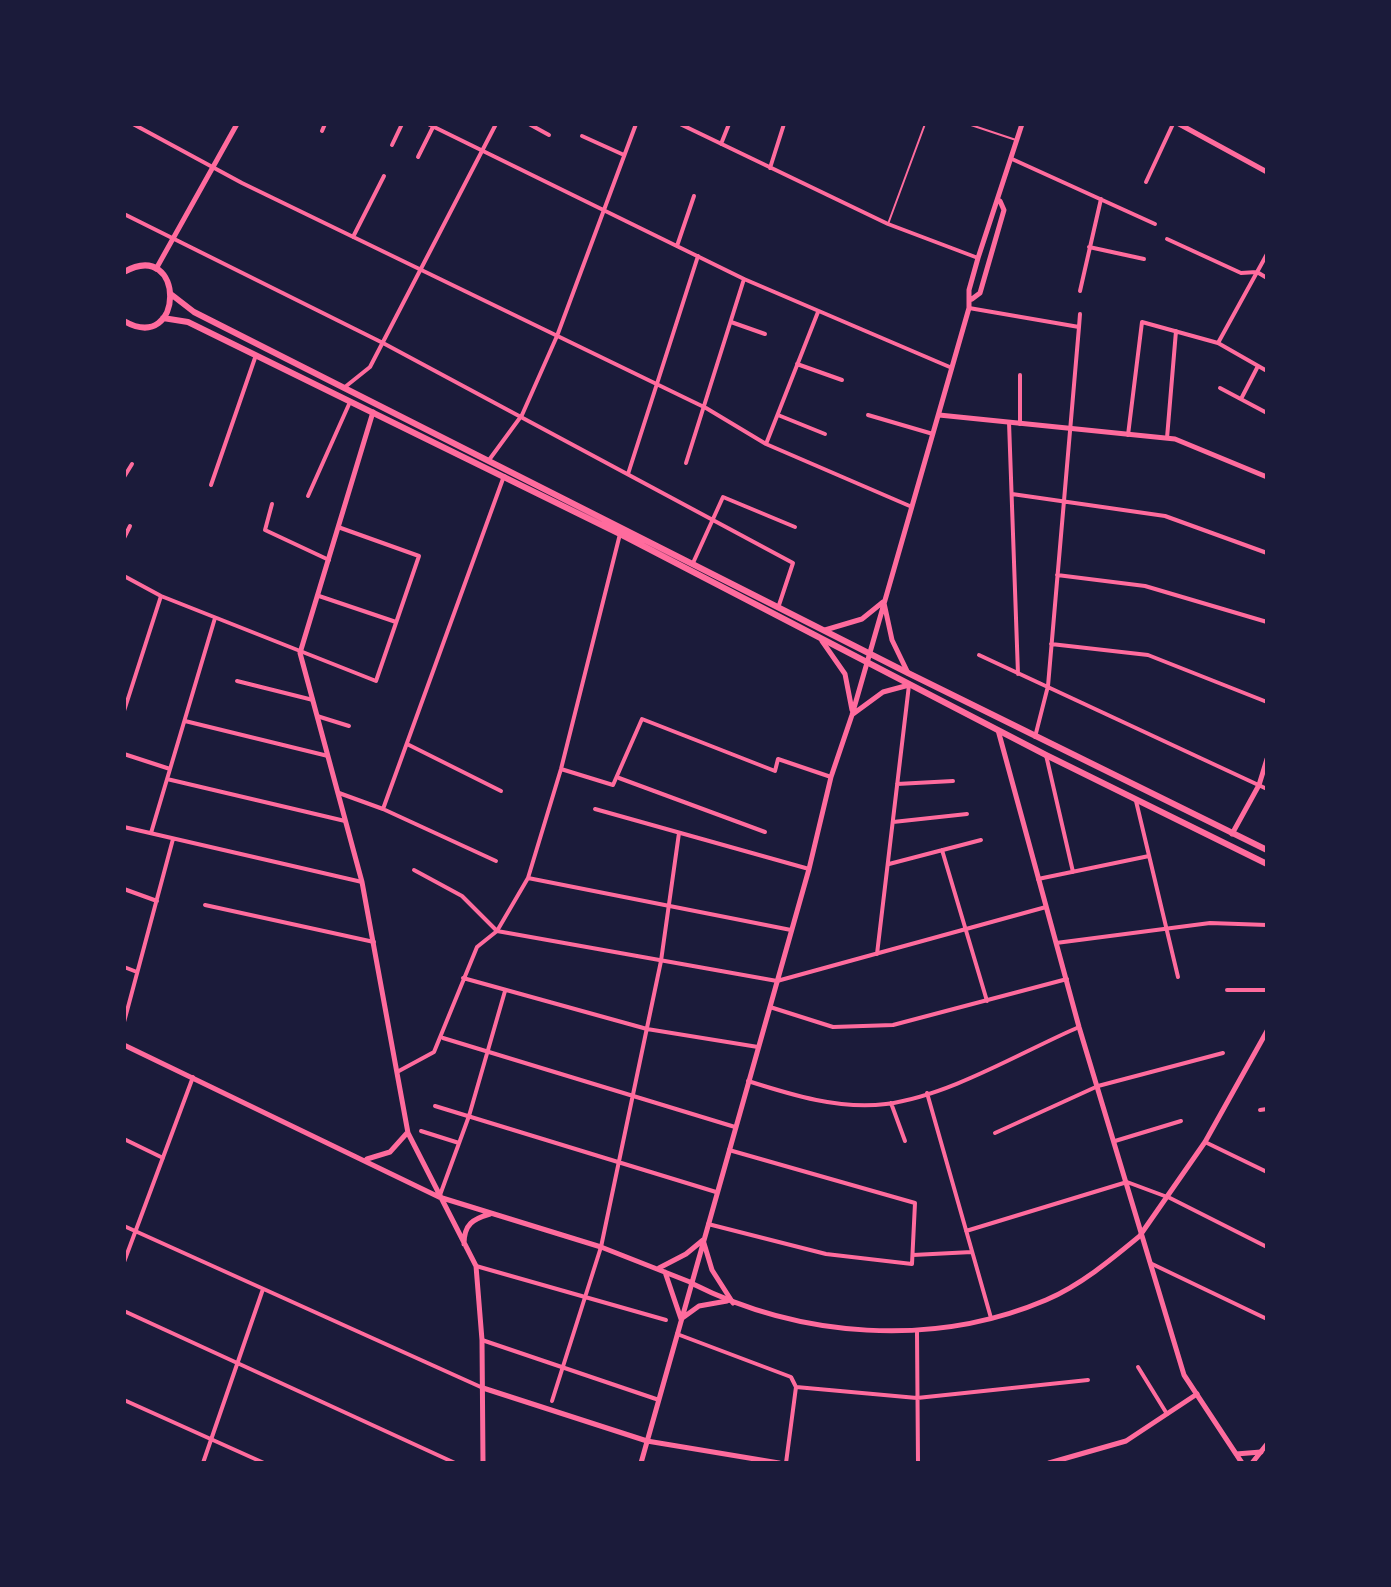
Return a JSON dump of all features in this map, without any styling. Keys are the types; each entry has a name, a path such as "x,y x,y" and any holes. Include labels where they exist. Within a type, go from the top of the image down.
{"main road":[{"path":"156,269 237,124"},
{"path":"972,299 969,290 978,258 994,207 1000,200 1022,124"},
{"path":"1176,124 1267,172"},
{"path":"641,1463 809,869 831,777 870,654 969,308 972,299 980,293 1004,210 1000,200"},
{"path":"124,271 140,266 156,269 168,280 172,295 163,318"},
{"path":"172,295 194,312 1005,722 1267,850"},
{"path":"125,323 146,327 163,318 188,322 620,534 866,664 1267,864"},
{"path":"373,411 300,653 362,882 394,1073 408,1133 476,1266 482,1340 483,1463"},
{"path":"939,415 1167,438 1267,477"},
{"path":"822,630 862,619 884,602"},
{"path":"884,602 892,640 908,673"},
{"path":"822,641 845,674 852,715"},
{"path":"852,715 872,698 909,685"},
{"path":"999,731 1006,727 1005,722"},
{"path":"999,731 1079,1027 1184,1375 1242,1463"},
{"path":"1018,741 1018,733 1023,731"},
{"path":"1232,834 1259,785 1267,759"},
{"path":"124,1045 439,1197 651,1265 730,1302 815,1323 917,1332 991,1319 1047,1300 1097,1271 1141,1235 1170,1198 1205,1142 1267,1031"},
{"path":"365,1159 390,1152 408,1133"},
{"path":"464,1245 466,1227 473,1220 491,1213"},
{"path":"658,1268 686,1254 703,1240"},
{"path":"703,1240 712,1270 730,1302"},
{"path":"665,1271 681,1319"},
{"path":"681,1319 699,1306 730,1302"},
{"path":"483,1388 647,1441 779,1463"},
{"path":"1049,1463 1126,1441 1197,1394"},
{"path":"1252,1463 1267,1444"},
{"path":"1236,1454 1261,1452"}],"street":[{"path":"133,124 353,237 706,408 766,444 912,507"},
{"path":"322,131 325,124"},
{"path":"392,145 402,124"},
{"path":"344,387 370,367 423,271 496,124"},
{"path":"529,124 549,135"},
{"path":"489,460 522,415 557,336 636,124"},
{"path":"680,124 888,224 978,258"},
{"path":"721,145 729,124"},
{"path":"770,168 784,124"},
{"path":"1146,182 1176,124"},
{"path":"418,157 430,125 744,279 952,368"},
{"path":"582,136 624,155"},
{"path":"1012,159 1155,224"},
{"path":"353,237 384,176"},
{"path":"677,246 694,196"},
{"path":"1080,291 1101,199"},
{"path":"124,214 522,415 793,563 778,608"},
{"path":"1167,239 1241,273 1257,272 1267,278"},
{"path":"1089,247 1144,259"},
{"path":"1218,343 1267,254"},
{"path":"628,474 698,256"},
{"path":"686,463 706,408 744,279"},
{"path":"969,308 1079,327"},
{"path":"766,444 818,311"},
{"path":"1035,737 1048,686 1080,314"},
{"path":"731,322 765,334"},
{"path":"1128,435 1142,322 1218,343 1267,371"},
{"path":"1167,438 1176,331"},
{"path":"211,485 256,355"},
{"path":"797,364 842,380"},
{"path":"1241,399 1258,366"},
{"path":"1020,375 1020,424"},
{"path":"1220,388 1267,413"},
{"path":"308,496 350,400"},
{"path":"778,415 825,434"},
{"path":"868,415 933,434"},
{"path":"1009,422 1018,674"},
{"path":"124,477 132,464"},
{"path":"383,809 504,476"},
{"path":"1012,494 1165,516 1267,553"},
{"path":"693,563 723,497 795,527"},
{"path":"272,504 265,530 329,560"},
{"path":"124,538 130,526"},
{"path":"124,576 161,596 376,681 419,556 338,527"},
{"path":"394,1073 434,1052 443,1038 477,947 497,931 528,878 561,769 620,534"},
{"path":"1057,575 1145,586 1267,622"},
{"path":"124,711 161,596"},
{"path":"319,596 396,622"},
{"path":"151,833 215,618"},
{"path":"1051,644 1148,655 1267,702"},
{"path":"979,655 1267,789"},
{"path":"237,681 313,700"},
{"path":"877,954 909,685"},
{"path":"317,716 349,726"},
{"path":"561,769 613,785 619,778 642,719 775,771 778,759 831,777"},
{"path":"185,721 328,756"},
{"path":"407,744 501,791"},
{"path":"124,754 170,769"},
{"path":"1046,755 1073,872"},
{"path":"619,778 765,832"},
{"path":"167,779 345,821"},
{"path":"897,784 953,781"},
{"path":"338,792 383,809 496,861"},
{"path":"1136,801 1178,977"},
{"path":"595,809 809,869"},
{"path":"893,822 967,814"},
{"path":"124,827 362,882"},
{"path":"552,1401 601,1247 661,961 679,833"},
{"path":"124,1022 173,839"},
{"path":"889,864 981,840"},
{"path":"942,850 987,1001"},
{"path":"1037,880 1149,856"},
{"path":"414,870 462,896 497,931 777,981 965,932 1046,907"},
{"path":"528,878 791,930"},
{"path":"124,889 157,901"},
{"path":"205,905 374,942"},
{"path":"1056,943 1210,923 1267,925"},
{"path":"124,967 137,972"},
{"path":"463,978 647,1029 758,1047"},
{"path":"769,1007 833,1027 893,1025 1067,979"},
{"path":"1227,990 1267,990"},
{"path":"439,1197 469,1116 505,991"},
{"path":"748,1081 831,1103 891,1103 927,1093 1079,1027"},
{"path":"443,1038 487,1054 735,1127"},
{"path":"1258,1047 1267,1045"},
{"path":"995,1133 1098,1086 1223,1053"},
{"path":"124,1262 193,1076"},
{"path":"927,1093 991,1319"},
{"path":"891,1103 905,1141"},
{"path":"435,1106 716,1192"},
{"path":"1260,1110 1267,1109"},
{"path":"1115,1141 1181,1121"},
{"path":"421,1131 459,1143"},
{"path":"124,1139 163,1158"},
{"path":"1205,1142 1267,1172"},
{"path":"708,1224 826,1254 912,1264 915,1203 729,1150"},
{"path":"966,1231 1127,1182 1170,1198 1267,1247"},
{"path":"124,1226 483,1388"},
{"path":"913,1255 972,1252"},
{"path":"1150,1263 1267,1319"},
{"path":"476,1266 666,1320"},
{"path":"203,1463 263,1289"},
{"path":"124,1311 455,1463"},
{"path":"917,1332 918,1463"},
{"path":"677,1334 791,1377 796,1387 786,1463"},
{"path":"482,1340 659,1400"},
{"path":"1138,1367 1167,1414"},
{"path":"796,1387 917,1398 1088,1380"},
{"path":"124,1400 264,1463"}],"lane":[{"path":"888,224 925,124"},
{"path":"968,124 1017,140"}]}
